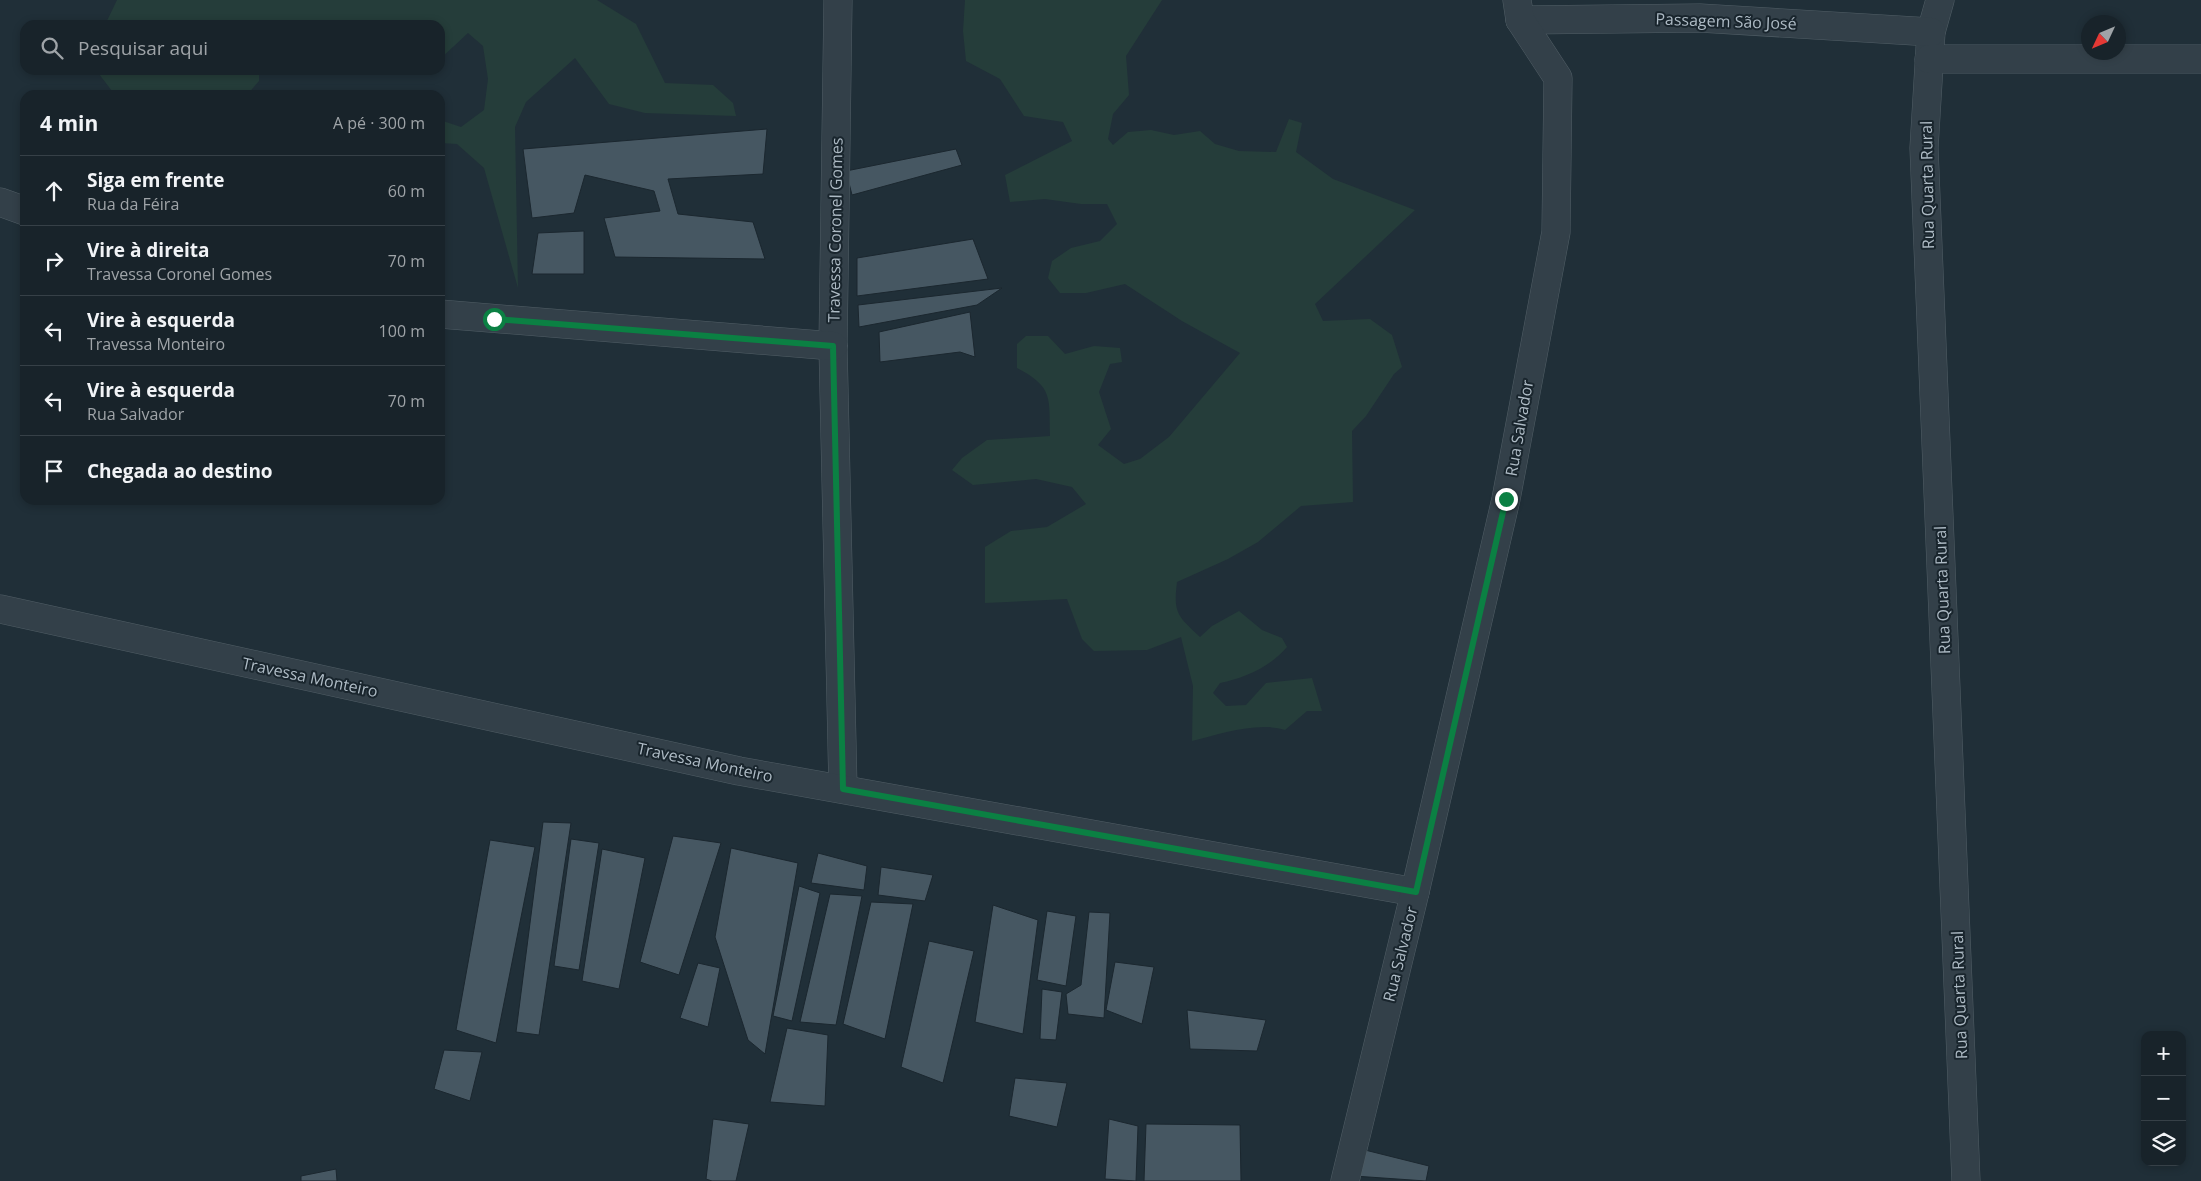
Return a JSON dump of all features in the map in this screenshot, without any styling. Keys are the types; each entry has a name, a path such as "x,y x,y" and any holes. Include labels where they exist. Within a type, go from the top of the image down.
{"street":[{"name":"Travessa Coronel Gomes","path":"838,0 833,346 843,789"},
{"name":"Rua Quarta Rural","path":"1940,0 1931,32 1924,148 1966,1181"},
{"name":"Passagem São José","path":"1518,10 1700,18 1931,32"},
{"name":"Rua Salvador","path":"1344,1181 1416,892 1506,499 1556,232 1558,78 1518,10"},
{"path":"1929,59 2201,59"},
{"path":"0,202 20,209"},
{"path":"445,314 833,346"},
{"name":"Travessa Monteiro","path":"0,609 739,771 1416,892"}],"green space":[{"path":"117,0 597,0 636,24 665,83 713,85 733,103 736,116 645,113 609,104 575,58 526,102 515,127 518,288 484,168 457,144 445,143 445,122 461,127 484,110 488,79 483,46 468,33 445,54 445,20 107,20"},
{"path":"965,0 1162,0 1126,56 1129,95 1113,114 1108,139 1113,145 1128,132 1151,130 1174,135 1200,131 1215,144 1239,151 1276,152 1289,119 1302,123 1296,152 1333,179 1415,210 1315,304 1323,321 1370,319 1392,335 1402,367 1394,374 1366,416 1352,431 1353,502 1301,506 1258,542 1228,559 1177,582 1176,601 1179,614 1200,637 1212,626 1239,611 1262,630 1282,638 1287,647 1273,660 1256,671 1220,683 1213,693 1226,706 1246,705 1266,683 1312,678 1322,711 1307,711 1285,730 1263,727 1251,728 1192,741 1193,686 1181,637 1147,650 1094,651 1082,639 1067,599 985,603 985,547 1011,531 1047,527 1086,504 1072,487 1036,479 973,485 952,470 962,458 987,440 1050,436 1050,412 1047,395 1038,381 1017,368 1017,344 1026,336 1048,336 1065,354 1094,346 1120,348 1122,362 1110,364 1099,392 1111,429 1098,445 1124,464 1140,459 1169,437 1240,353 1182,321 1125,284 1086,293 1060,293 1048,278 1052,261 1071,248 1100,241 1117,224 1107,204 1081,204 1045,199 1010,202 1005,175 1072,141 1063,122 1024,116 1000,79 966,61 963,31"},
{"path":"100,75 259,75 259,81 251,90 111,90"}],"building":[{"path":"767,129 763,174 668,179 678,214 753,222 765,259 615,257 604,218 660,211 654,191 585,175 574,213 532,218 523,149"},
{"path":"956,149 962,165 852,195 846,171"},
{"path":"584,231 584,274 532,274 538,233"},
{"path":"973,239 988,279 857,296 857,258"},
{"path":"1002,288 977,305 859,327 858,305"},
{"path":"970,312 975,357 960,352 880,362 879,332"},
{"path":"543,822 571,823 539,1035 516,1032"},
{"path":"673,836 721,843 679,975 640,962"},
{"path":"571,839 599,843 579,970 554,966"},
{"path":"490,840 535,847 496,1043 456,1030"},
{"path":"731,848 798,863 765,1054 748,1040 715,937"},
{"path":"602,849 645,858 619,989 582,981"},
{"path":"818,853 867,866 864,890 811,883"},
{"path":"881,867 933,875 925,901 878,895"},
{"path":"799,886 820,893 792,1021 773,1016"},
{"path":"830,894 862,896 836,1025 800,1022"},
{"path":"871,902 913,904 885,1039 843,1024"},
{"path":"993,905 1038,920 1023,1034 975,1022"},
{"path":"1047,911 1076,916 1066,986 1037,980"},
{"path":"1089,912 1110,913 1104,1018 1068,1014 1066,994 1081,985"},
{"path":"929,941 974,951 943,1083 901,1067"},
{"path":"1115,962 1154,967 1142,1024 1106,1010"},
{"path":"698,963 720,968 708,1027 680,1018"},
{"path":"1042,989 1062,992 1056,1040 1040,1039"},
{"path":"1187,1010 1266,1020 1257,1051 1190,1049"},
{"path":"787,1028 828,1035 825,1106 770,1102"},
{"path":"444,1050 482,1052 470,1101 434,1089"},
{"path":"1015,1078 1067,1083 1057,1127 1009,1116"},
{"path":"713,1119 749,1124 736,1181 712,1181 706,1179"},
{"path":"1109,1119 1138,1126 1136,1181 1105,1179"},
{"path":"1146,1124 1240,1125 1241,1181 1144,1181"},
{"path":"1361,1149 1429,1166 1426,1181 1354,1176"},
{"path":"336,1169 337,1181 301,1181 301,1176"}],"route":[{"path":"494,319 833,346 843,789 1416,892 1506,499"}]}
